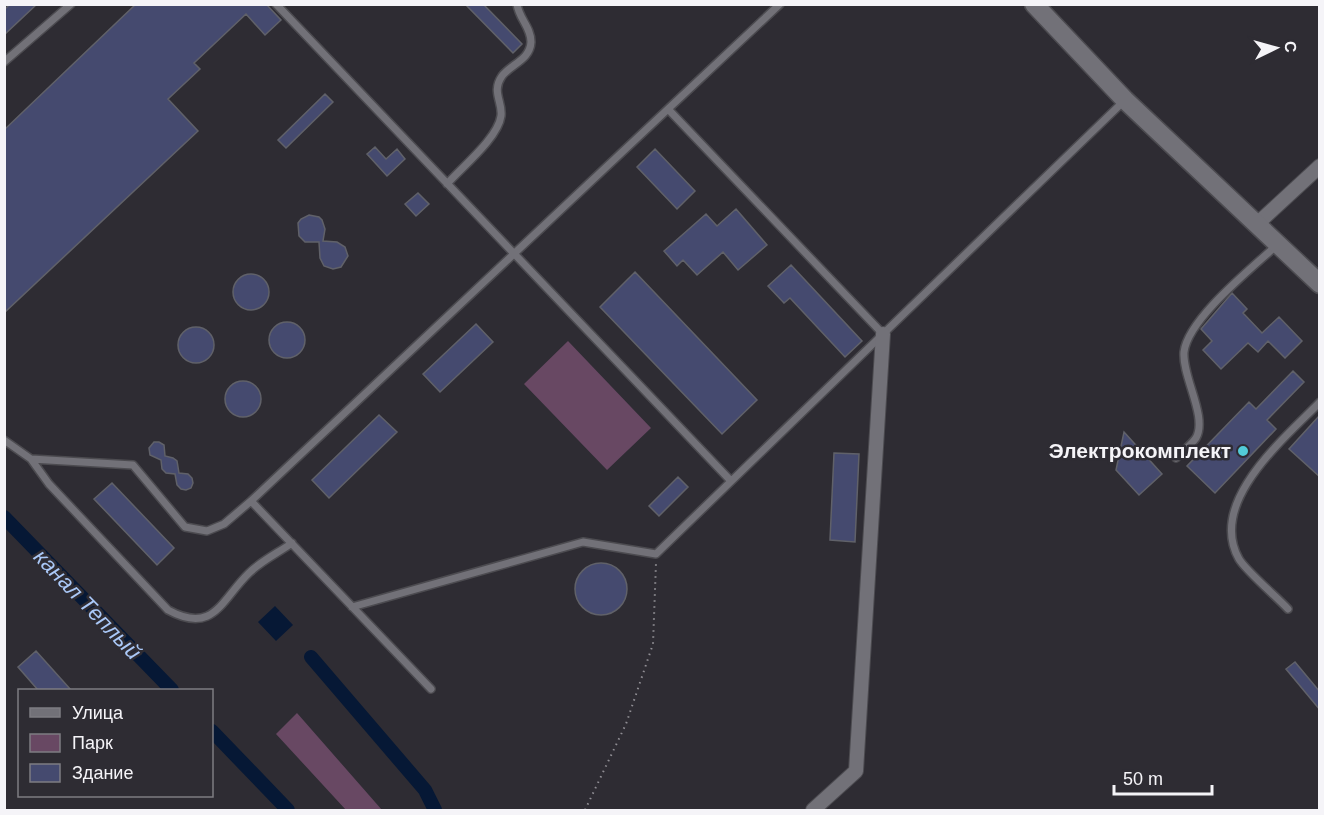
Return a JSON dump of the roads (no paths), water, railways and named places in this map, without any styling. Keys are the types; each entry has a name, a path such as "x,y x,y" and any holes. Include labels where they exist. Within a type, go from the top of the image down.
{"main road":[{"path":"1034,4 1125,100 1320,284"}],"street":[{"path":"1257,224 1320,166"},
{"path":"813,810 856,771 883,334"}],"lane":[{"path":"4,62 71,4"},
{"path":"276,4 731,481"},
{"path":"447,184 495,132 501,115 496,93 502,76 524,58 531,44 529,29 519,15 517,4"},
{"path":"31,459 133,465 185,527 207,531 224,524 780,4"},
{"path":"352,606 583,542 656,554 1125,100"},
{"path":"668,109 883,334"},
{"path":"1176,458 1196,437 1199,423 1185,372 1184,351 1193,327 1234,284 1277,245"},
{"path":"1288,609 1240,560 1231,535 1237,501 1259,465 1320,402"},
{"path":"4,440 31,459 49,484 168,610 183,619 202,618 217,611 250,571 292,543"},
{"path":"251,501 431,689"}],"water":[{"path":"275,606 293,625 276,641 258,622"}],"waterway":[{"name":"канал Теплый","path":"4,517 171,689"},
{"name":"канал Теплый","path":"311,657 425,790 435,810"},
{"name":"канал Теплый","path":"213,732 288,810"}],"place":[{"name":"Электрокомплект","path":"1243,451"}]}
